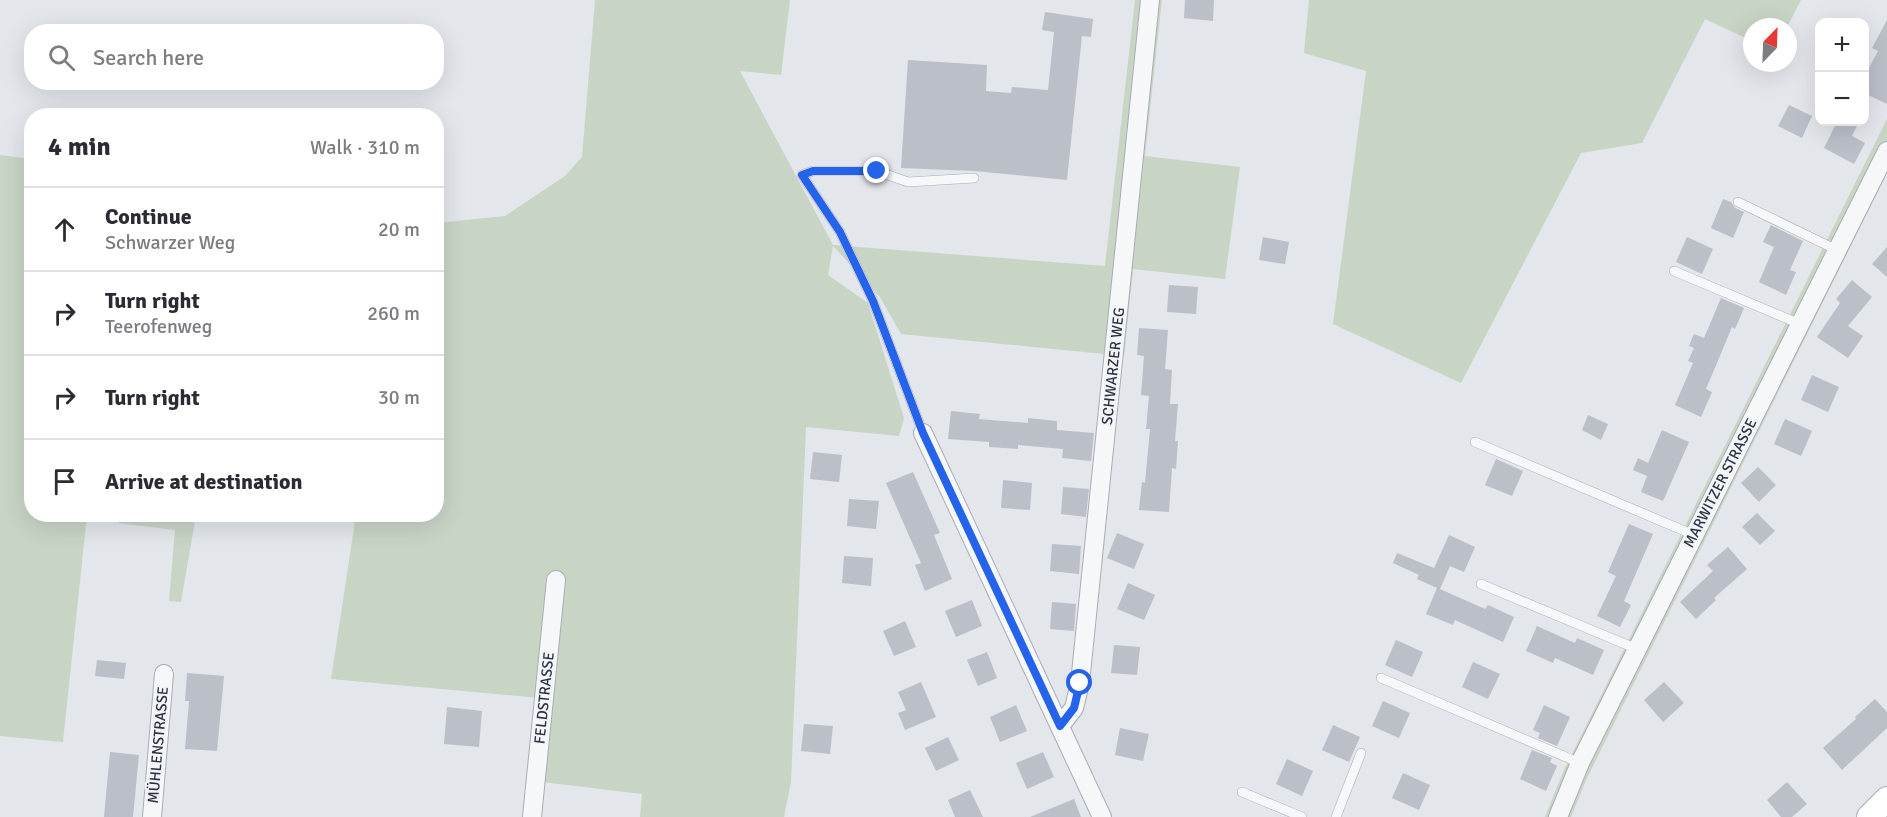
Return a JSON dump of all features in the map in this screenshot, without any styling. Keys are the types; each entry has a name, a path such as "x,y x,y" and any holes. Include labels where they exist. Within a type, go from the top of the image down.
{"main road":[{"path":"1869,817 1887,800"}],"street":[{"name":"SCHWARZER WEG","path":"1060,726 1074,708 1080,683 1150,0"},
{"name":"MARWITZER STRASSE","path":"1558,817 1580,764 1887,151"},
{"path":"923,433 1102,817"},
{"name":"FELDSTRASSE","path":"532,817 556,580"},
{"name":"MÜHLENSTRASSE","path":"152,817 164,674"}],"lane":[{"path":"923,433 873,301 840,232 802,175 813,171 877,171 908,182 974,178"},
{"path":"1738,202 1837,250"},
{"path":"1674,271 1800,324"},
{"path":"1474,442 1694,535"},
{"path":"1481,584 1637,649"},
{"path":"1381,678 1580,764"},
{"path":"1336,817 1361,753"},
{"path":"1242,792 1302,817"}],"green space":[{"path":"595,0 790,0 781,75 740,71 833,245 1105,266 1135,0 1162,0 1145,156 1240,167 1225,279 1133,269 1124,356 901,334 880,297 833,246 828,275 868,303 904,418 899,436 806,427 791,782 784,817 640,817 642,794 534,781 540,698 331,679 355,522 444,522 444,222 505,216 565,176 582,157"},
{"path":"1309,0 1801,0 1792,18 1743,18 1743,37 1705,19 1642,143 1581,153 1461,383 1333,324 1366,71 1304,53"},
{"path":"1887,119 1887,173 1587,778 1571,817 1545,817 1564,770"},
{"path":"0,155 24,158 24,522 86,522 63,742 0,736"},
{"path":"195,522 181,602 169,601 175,530 118,523"}],"building":[{"path":"1185,0 1214,0 1213,21 1184,18"},
{"path":"1045,12 1093,19 1091,37 1082,36 1067,180 974,171 901,168 908,60 987,65 986,91 1011,93 1012,87 1048,90 1054,32 1042,30"},
{"path":"1887,20 1887,104 1869,95 1869,68 1878,51 1872,48"},
{"path":"1789,105 1812,116 1802,138 1778,126"},
{"path":"1835,126 1857,126 1852,136 1865,143 1854,164 1824,148"},
{"path":"1723,199 1744,212 1733,238 1711,228"},
{"path":"1771,225 1803,241 1790,270 1796,272 1786,295 1759,282 1774,247 1763,242"},
{"path":"1263,237 1289,242 1285,264 1259,260"},
{"path":"1687,237 1713,249 1702,274 1676,262"},
{"path":"1887,247 1887,277 1872,264"},
{"path":"1852,280 1872,297 1848,326 1863,336 1848,358 1817,337 1840,303 1836,299"},
{"path":"1169,285 1198,287 1196,314 1167,312"},
{"path":"1721,298 1744,308 1735,329 1732,327 1706,389 1712,392 1701,417 1675,405 1693,363 1688,361 1694,348 1689,346 1694,334 1704,338"},
{"path":"1139,328 1168,330 1165,369 1172,370 1170,404 1178,404 1175,441 1178,441 1176,469 1172,468 1169,512 1139,510 1142,482 1145,483 1150,429 1146,429 1149,396 1141,395 1144,356 1137,355"},
{"path":"1812,375 1839,387 1828,412 1801,400"},
{"path":"951,411 980,414 979,419 1028,423 1028,418 1057,421 1057,430 1094,433 1091,461 1062,458 1063,449 1018,445 1018,449 989,447 989,442 948,439"},
{"path":"1588,415 1608,424 1601,440 1582,430"},
{"path":"1785,419 1812,431 1801,456 1774,444"},
{"path":"1662,430 1689,442 1663,501 1641,492 1647,476 1633,470 1638,458 1648,463"},
{"path":"813,452 842,455 839,482 810,479"},
{"path":"1496,459 1523,471 1512,496 1485,485"},
{"path":"1758,467 1776,485 1759,502 1741,483"},
{"path":"913,472 940,533 934,535 952,579 925,591 915,565 921,563 886,483"},
{"path":"1003,480 1032,483 1030,510 1001,508"},
{"path":"1063,487 1089,489 1086,517 1061,514"},
{"path":"849,499 879,501 876,529 847,526"},
{"path":"1757,513 1775,531 1760,545 1742,527"},
{"path":"1629,524 1653,534 1624,601 1631,605 1620,627 1597,616 1616,576 1608,572"},
{"path":"1117,533 1144,544 1134,569 1107,558"},
{"path":"1449,535 1475,547 1464,572 1450,566 1440,589 1485,609 1488,605 1514,617 1503,642 1455,620 1453,625 1426,614 1437,588 1417,579 1419,575 1393,563 1397,553 1434,568"},
{"path":"1052,544 1081,546 1079,574 1050,571"},
{"path":"1728,547 1747,569 1714,598 1716,600 1696,619 1680,602 1713,571 1707,565"},
{"path":"844,556 873,558 871,586 842,583"},
{"path":"1128,583 1155,595 1144,620 1117,609"},
{"path":"972,600 982,626 956,637 945,611"},
{"path":"1052,602 1076,604 1074,631 1050,629"},
{"path":"905,621 916,647 894,656 883,631"},
{"path":"1537,626 1575,643 1577,638 1604,650 1593,675 1555,658 1553,663 1526,651"},
{"path":"1396,640 1423,652 1412,677 1385,665"},
{"path":"1114,645 1140,647 1137,675 1111,673"},
{"path":"987,652 997,678 978,686 967,660"},
{"path":"97,660 126,663 124,679 95,676"},
{"path":"1473,662 1500,674 1488,699 1462,687"},
{"path":"187,673 224,676 217,751 185,749 189,701 185,701"},
{"path":"921,682 936,717 905,730 898,713 906,710 898,692"},
{"path":"1664,682 1684,703 1663,722 1644,700"},
{"path":"1875,699 1887,712 1887,728 1842,770 1823,748"},
{"path":"1383,701 1410,713 1399,738 1372,726"},
{"path":"1016,705 1027,731 1000,742 990,717"},
{"path":"1544,705 1570,717 1557,746 1538,738 1540,733 1533,730"},
{"path":"447,707 482,711 479,747 444,744"},
{"path":"804,724 833,726 830,754 801,751"},
{"path":"1333,725 1360,737 1349,762 1322,750"},
{"path":"1120,728 1149,734 1143,761 1115,755"},
{"path":"948,737 959,760 936,771 925,748"},
{"path":"1532,750 1552,758 1550,762 1557,766 1546,791 1520,779"},
{"path":"110,752 139,755 133,817 104,817"},
{"path":"1043,752 1054,777 1027,789 1016,763"},
{"path":"1287,759 1313,771 1302,796 1276,784"},
{"path":"1403,773 1430,785 1419,810 1392,798"},
{"path":"1787,782 1807,804 1792,817 1781,817 1767,800"},
{"path":"970,790 983,817 955,817 948,800"},
{"path":"1074,799 1081,817 1030,817"}],"route":[{"path":"877,171 813,171 802,175 840,232 873,301 923,433 1060,726 1074,708 1080,683"}]}
